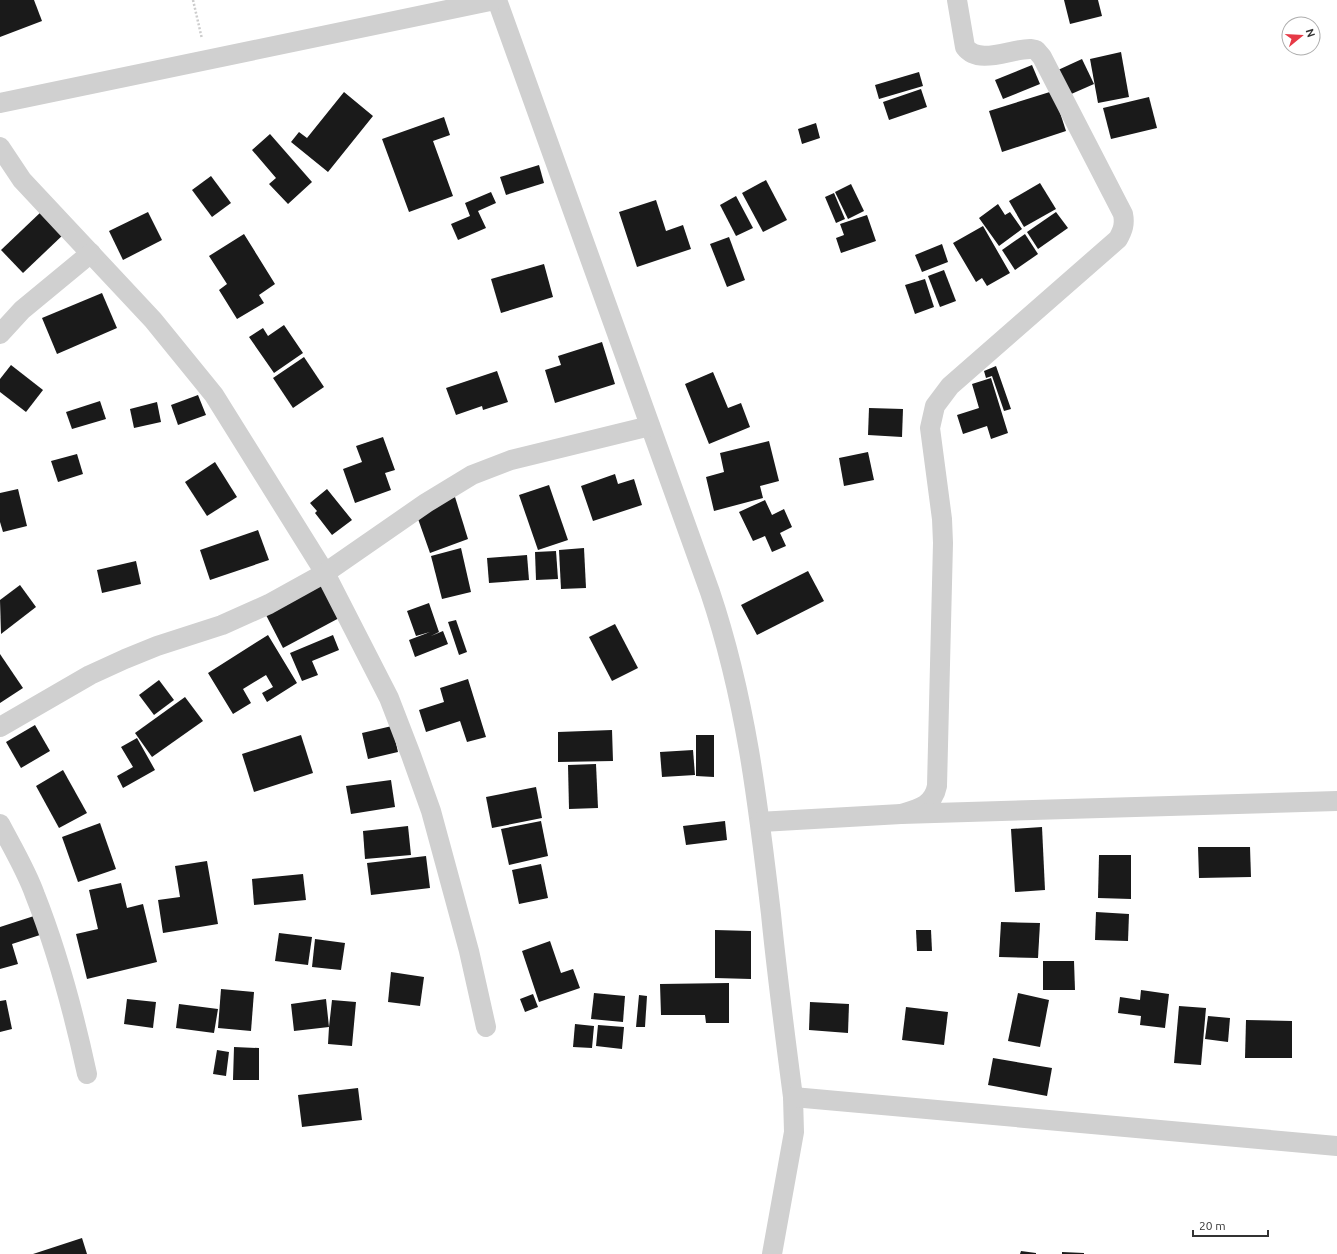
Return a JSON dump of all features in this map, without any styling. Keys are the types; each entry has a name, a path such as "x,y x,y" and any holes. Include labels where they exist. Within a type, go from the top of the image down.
{"street":[{"path":"0,103 496,0 724,634 743,711 760,822 793,1097 794,1132 779,1222 772,1254"},
{"path":"901,814 926,806 935,794 937,786 943,543 942,519 930,428 935,406 950,386 1118,239 1122,232 1124,223 1123,214 1042,56 1036,50 1031,49 985,56 979,56 968,51 965,46 957,0"},
{"path":"0,147 22,180 153,320 214,395 325,573 389,698 431,811 470,951 486,1027"},
{"path":"0,334 22,310 91,253"},
{"path":"0,727 90,675 157,646 246,615 325,573 426,503 472,475 511,460 650,426"},
{"path":"760,822 901,814 1337,800"},
{"path":"0,824 35,893 50,935 75,1020 87,1074"},
{"path":"793,1097 1337,1146"}],"path":[{"path":"193,0 207,60"}],"building":[{"path":"0,0 34,0 42,21 0,37"},
{"path":"1064,0 1098,0 1102,16 1070,24"},
{"path":"1121,52 1129,97 1098,103 1090,59"},
{"path":"1082,59 1094,84 1069,95 1058,70"},
{"path":"1032,65 1040,84 1003,99 995,80"},
{"path":"919,72 923,86 879,99 875,85"},
{"path":"921,89 927,107 889,120 883,102"},
{"path":"1053,91 1066,131 1002,152 989,111"},
{"path":"344,92 373,116 328,172 291,142 299,132 307,138"},
{"path":"1149,97 1157,128 1111,139 1103,108"},
{"path":"444,117 450,135 433,141 453,196 409,212 382,139"},
{"path":"816,123 820,138 802,144 798,129"},
{"path":"270,134 312,182 288,204 269,184 276,178 252,150"},
{"path":"539,165 544,183 506,195 500,177"},
{"path":"211,176 231,203 212,217 192,190"},
{"path":"766,180 787,220 763,232 742,193"},
{"path":"1040,183 1056,209 1024,227 1009,201"},
{"path":"851,184 864,211 848,219 835,192"},
{"path":"491,192 496,203 478,211 486,228 458,240 451,224 470,216 465,203"},
{"path":"834,193 845,219 836,223 825,197"},
{"path":"736,196 753,228 736,236 720,205"},
{"path":"656,200 666,231 683,225 691,249 637,267 619,212"},
{"path":"998,204 1005,215 1010,212 1022,229 999,246 979,218"},
{"path":"43,210 65,233 23,273 1,250"},
{"path":"148,212 162,240 123,260 109,231"},
{"path":"1056,212 1068,228 1038,249 1027,232"},
{"path":"867,215 876,241 841,253 836,238 844,235 840,224"},
{"path":"983,226 1010,273 987,286 982,278 976,282 953,243"},
{"path":"244,234 275,284 259,295 264,303 237,319 219,290 227,284 209,256"},
{"path":"1025,234 1038,254 1015,270 1002,250"},
{"path":"729,237 745,280 727,287 710,244"},
{"path":"942,244 948,262 922,272 915,255"},
{"path":"544,264 553,297 501,313 491,279"},
{"path":"944,270 956,301 940,307 928,276"},
{"path":"925,279 934,307 915,314 905,285"},
{"path":"102,293 117,328 57,354 42,318"},
{"path":"284,325 303,353 274,373 249,337 263,328 268,336"},
{"path":"602,342 615,384 555,403 545,370 561,365 558,356"},
{"path":"304,357 324,387 293,408 273,378"},
{"path":"11,365 43,390 26,412 0,392 0,379"},
{"path":"996,366 1011,409 1004,411 992,376 986,378 984,371"},
{"path":"497,371 508,402 483,410 482,406 456,415 446,388"},
{"path":"713,372 728,408 741,403 750,427 709,444 685,384"},
{"path":"991,378 1008,433 991,439 987,426 963,434 957,415 979,408 972,384"},
{"path":"198,395 206,415 178,425 171,405"},
{"path":"100,401 106,419 72,429 66,412"},
{"path":"157,402 161,422 134,428 130,409"},
{"path":"869,408 903,409 902,437 868,435"},
{"path":"383,437 395,470 385,473 391,490 355,503 343,469 362,462 356,446"},
{"path":"769,441 779,481 760,486 763,498 714,511 706,477 724,472 720,453"},
{"path":"868,452 874,480 844,486 839,458"},
{"path":"77,454 83,474 58,482 51,461"},
{"path":"215,462 237,497 207,516 185,482"},
{"path":"615,474 618,484 634,479 642,505 593,521 581,486"},
{"path":"549,485 568,540 538,550 519,495"},
{"path":"18,489 27,526 3,532 0,522 0,493"},
{"path":"327,489 352,520 332,535 315,513 317,511 310,503"},
{"path":"455,497 468,539 430,553 417,516 434,504"},
{"path":"765,500 772,515 784,509 792,527 780,533 786,546 772,552 765,536 753,541 739,512"},
{"path":"258,530 269,560 210,580 200,550"},
{"path":"461,548 471,592 442,599 431,556"},
{"path":"584,548 586,588 561,589 559,550"},
{"path":"556,551 558,579 536,580 535,552"},
{"path":"527,555 529,580 489,583 487,558"},
{"path":"136,561 141,584 102,593 97,570"},
{"path":"808,571 824,601 757,635 741,605"},
{"path":"324,584 341,617 283,648 266,615"},
{"path":"20,585 36,607 1,634 0,600"},
{"path":"429,603 439,632 431,636 443,631 448,644 415,657 409,640 430,632 416,636 407,611"},
{"path":"456,620 467,652 459,655 448,622"},
{"path":"615,624 638,668 612,681 589,637"},
{"path":"268,635 297,683 267,702 262,693 273,687 266,675 243,689 251,703 233,714 208,673"},
{"path":"333,635 339,650 312,661 318,675 302,681 290,653"},
{"path":"0,654 23,688 0,703"},
{"path":"468,679 486,737 467,742 460,721 426,732 419,710 444,702 440,688"},
{"path":"159,680 174,700 154,715 139,695"},
{"path":"185,697 203,721 152,757 135,733"},
{"path":"35,725 50,751 21,768 6,742"},
{"path":"392,726 398,752 368,759 362,733"},
{"path":"612,730 613,761 558,762 558,732"},
{"path":"301,735 313,773 254,792 242,754"},
{"path":"696,735 714,735 714,777 696,776"},
{"path":"137,738 155,770 123,788 117,776 133,767 121,747"},
{"path":"693,750 695,775 662,777 660,752"},
{"path":"596,764 598,808 569,809 568,765"},
{"path":"63,770 87,813 59,828 36,786"},
{"path":"391,780 395,807 351,814 346,786"},
{"path":"536,787 542,818 492,828 486,797"},
{"path":"541,821 548,856 509,865 501,829"},
{"path":"725,821 727,840 686,845 683,826"},
{"path":"100,823 116,869 78,882 62,837"},
{"path":"408,826 411,855 365,859 363,831"},
{"path":"1042,827 1045,890 1015,892 1011,829"},
{"path":"1198,847 1250,847 1251,877 1199,878"},
{"path":"1099,855 1131,855 1131,899 1098,898"},
{"path":"426,856 430,888 371,895 367,863"},
{"path":"207,861 218,924 163,933 158,900 180,897 175,866"},
{"path":"541,864 548,898 519,904 512,870"},
{"path":"303,874 306,900 254,905 252,879"},
{"path":"121,883 127,908 143,904 157,962 87,979 76,934 98,929 89,890"},
{"path":"1096,912 1129,914 1128,941 1095,940"},
{"path":"34,916 40,935 12,944 18,964 0,969 0,927"},
{"path":"1001,922 1040,923 1038,958 999,957"},
{"path":"715,930 751,931 751,979 715,978"},
{"path":"916,930 931,930 932,951 917,951"},
{"path":"279,933 312,937 308,965 275,961"},
{"path":"315,939 345,943 341,970 312,967"},
{"path":"550,941 561,973 573,969 580,988 539,1002 522,951"},
{"path":"1043,961 1074,961 1075,990 1043,990"},
{"path":"391,972 424,977 420,1006 388,1002"},
{"path":"729,983 729,1023 706,1023 705,1015 661,1015 660,984"},
{"path":"221,989 254,992 251,1031 218,1028"},
{"path":"1141,990 1169,994 1165,1028 1140,1025 1141,1016 1118,1013 1120,997 1140,1000"},
{"path":"594,993 625,996 623,1022 591,1019"},
{"path":"1018,993 1049,1000 1040,1047 1008,1041"},
{"path":"533,994 538,1007 525,1012 520,999"},
{"path":"639,995 647,996 645,1027 636,1027"},
{"path":"127,999 156,1002 153,1028 124,1024"},
{"path":"326,999 329,1027 294,1031 291,1004"},
{"path":"6,1000 12,1029 0,1032 0,1001"},
{"path":"332,1000 356,1002 352,1046 328,1044"},
{"path":"810,1002 849,1004 848,1033 809,1030"},
{"path":"179,1004 218,1009 214,1033 176,1028"},
{"path":"1179,1006 1206,1008 1201,1065 1174,1063"},
{"path":"906,1007 948,1012 944,1045 902,1040"},
{"path":"1208,1016 1230,1018 1228,1042 1205,1039"},
{"path":"1246,1020 1292,1021 1292,1058 1245,1058"},
{"path":"575,1024 594,1026 592,1048 573,1047"},
{"path":"598,1025 624,1027 622,1049 596,1046"},
{"path":"234,1047 259,1048 259,1080 233,1080"},
{"path":"217,1050 229,1052 226,1076 213,1074"},
{"path":"993,1058 1052,1068 1047,1096 988,1085"},
{"path":"358,1088 362,1120 302,1127 298,1095"},
{"path":"82,1238 87,1254 33,1254"},
{"path":"1021,1251 1036,1253 1036,1254 1020,1254"},
{"path":"1062,1252 1084,1253 1084,1254 1062,1254"}]}
